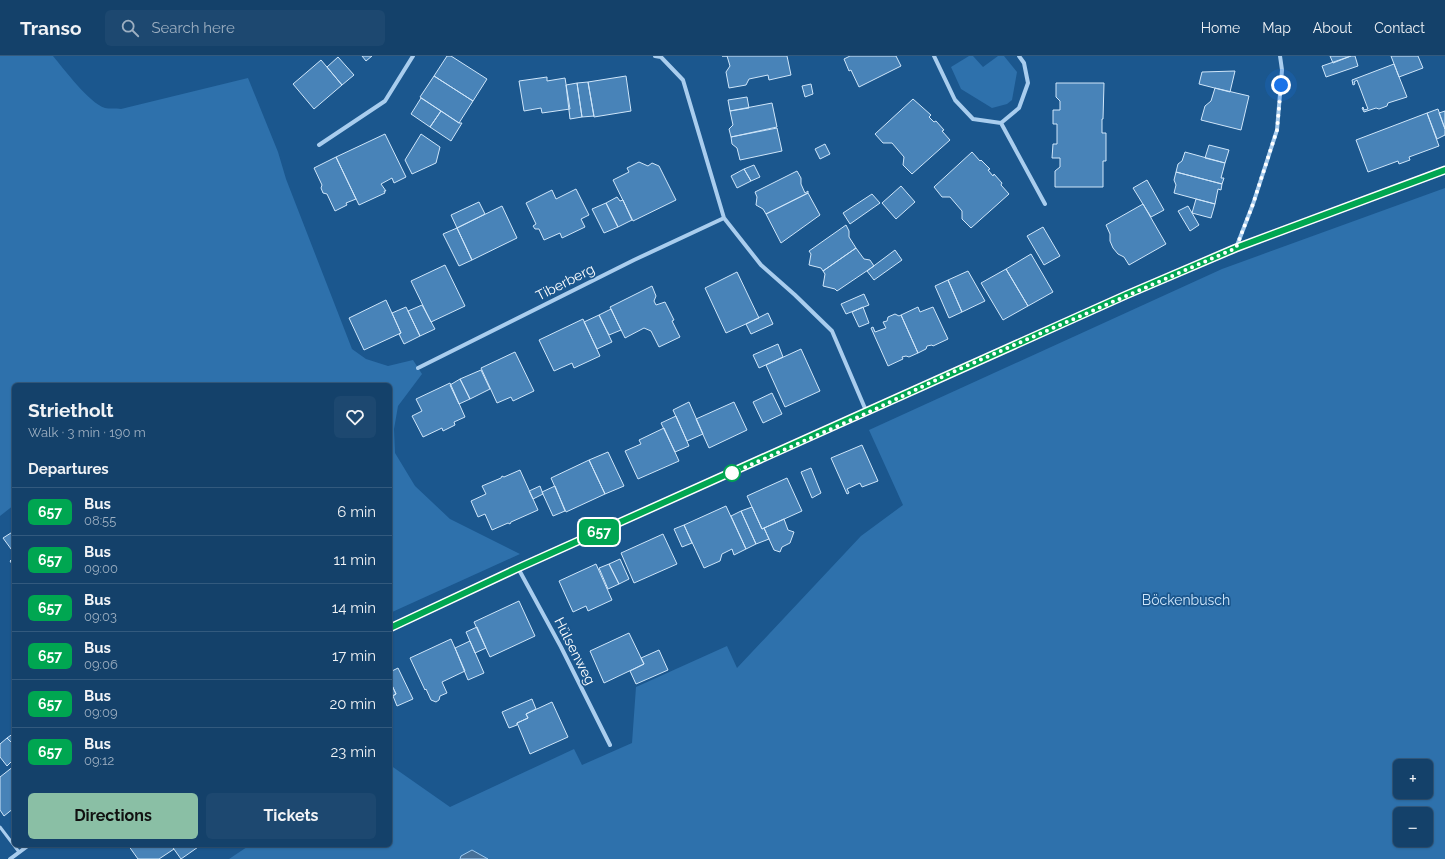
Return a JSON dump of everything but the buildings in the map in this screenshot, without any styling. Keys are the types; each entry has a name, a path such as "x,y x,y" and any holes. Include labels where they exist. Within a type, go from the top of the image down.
{"street":[{"path":"319,145 385,101 413,56"},
{"path":"655,56 662,57 683,80 724,218 761,265 832,331 867,413"},
{"path":"934,56 955,100 974,119 1001,123 1019,108 1028,83 1024,63 1019,56"},
{"path":"1236,248 1253,204 1277,130 1282,70 1280,56"},
{"path":"1001,123 1045,204"},
{"path":"392,627 518,568 867,413 957,370 1084,313 1236,248 1445,170"},
{"name":"Tiberberg","path":"418,368 634,260 724,218"},
{"name":"Hülsenweg","path":"518,568 561,647 610,745"},
{"path":"10,859 27,847"}],"lane":[{"path":"0,827 12,843"},
{"path":"15,847 19,852"}],"green space":[{"path":"0,56 53,56 84,93 105,108 121,109 248,78 278,152 286,179 352,349 366,359 388,366 413,360 422,374 398,406 394,429 395,453 415,486 450,519 520,554 392,612 392,383 12,383 12,507 0,516"},
{"path":"969,56 973,56 983,67 998,56 1004,56 1017,72 1012,100 1007,104 992,108 961,89 951,67"},
{"name":"Böckenbusch","path":"1445,188 1445,859 229,859 247,847 392,847 392,766 450,807 574,749 582,765 632,743 636,687 727,646 737,668 861,536 903,505 869,430 1222,269"}],"shaded area":[{"path":"472,850 488,859 460,859 461,856"}],"bus line":[{"name":"657","path":"392,627 518,568 867,413 957,370 1126,295 1236,248 1445,170"}],"route":[{"path":"732,473 1098,307 1236,248 1253,204 1277,130 1281,85"}]}
